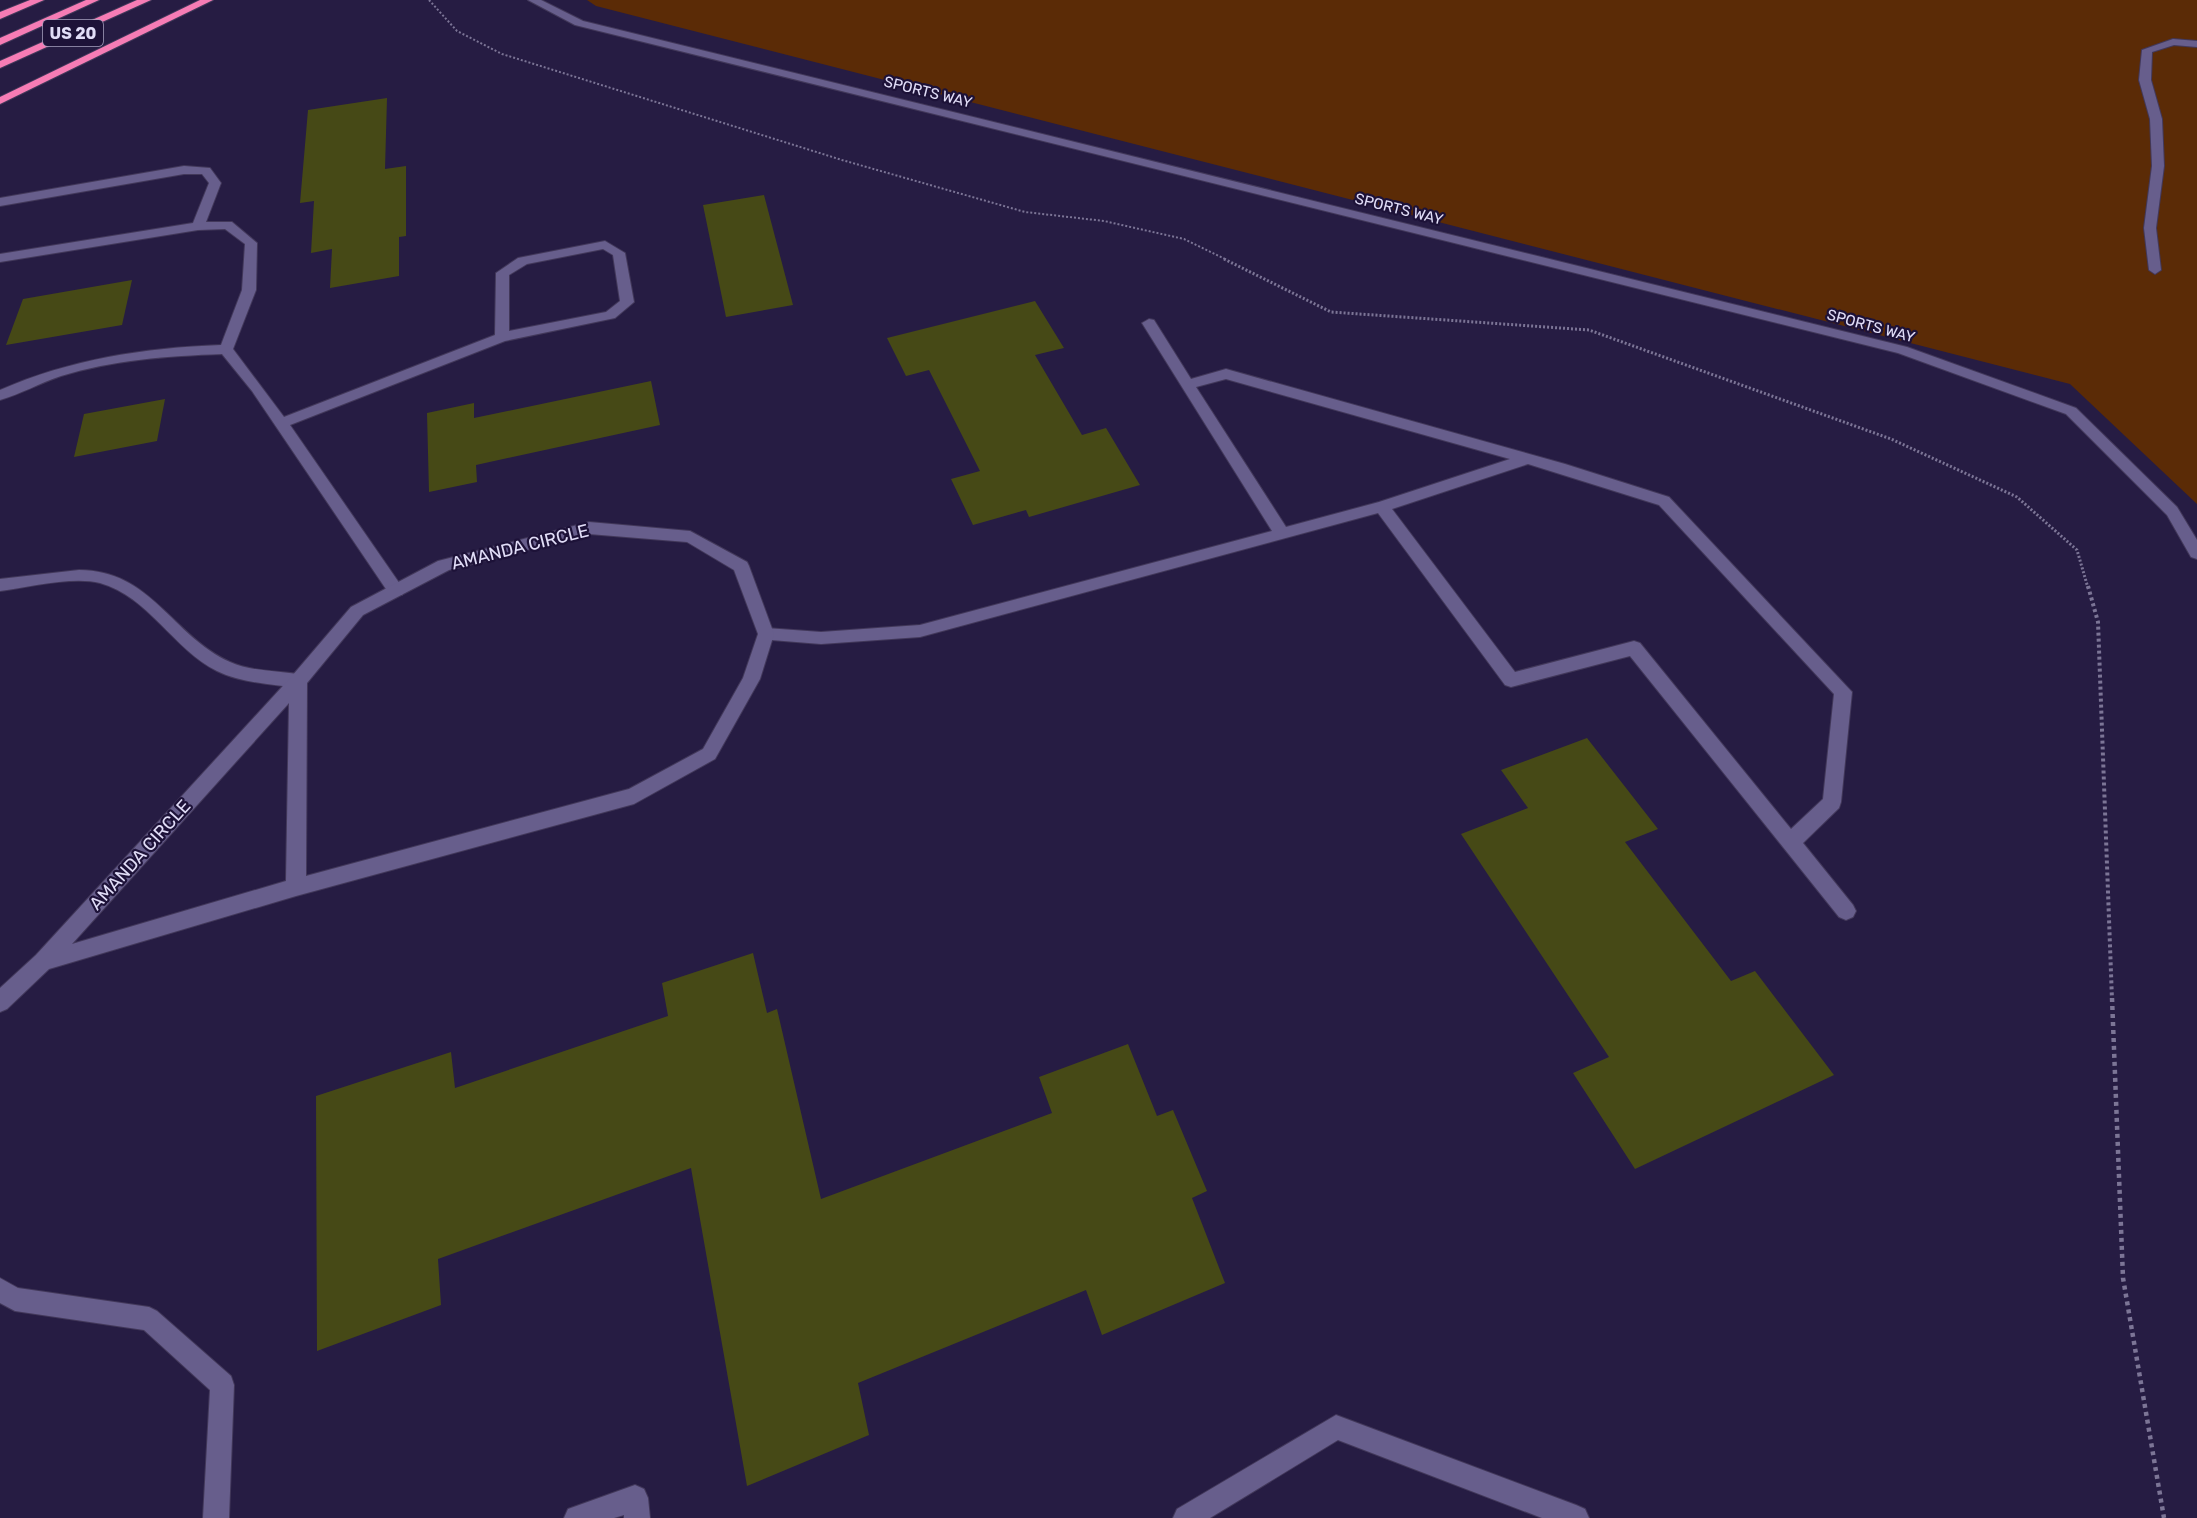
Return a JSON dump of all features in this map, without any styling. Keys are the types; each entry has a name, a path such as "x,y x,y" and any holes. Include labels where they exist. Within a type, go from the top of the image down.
{"highway":[{"path":"0,16 39,0"},
{"name":"US 20","path":"0,42 93,0"},
{"name":"US 20","path":"0,65 146,0"},
{"path":"0,101 208,0"}],"street":[{"name":"SPORTS WAY","path":"533,0 579,23 1902,350 2071,411 2172,511 2197,553"},
{"path":"2156,270 2150,228 2158,166 2156,119 2145,80 2147,50 2173,42 2197,44"},
{"path":"0,202 184,170 206,171 215,183 198,226"},
{"path":"0,258 198,226 228,225 251,243 249,290 225,348"},
{"path":"282,423 502,337 610,315 627,302 619,253 605,245 523,261 503,273 502,337"},
{"path":"1149,323 1282,534"},
{"path":"0,395 42,376 135,354 225,348"},
{"path":"225,348 282,423 396,591"},
{"path":"1189,384 1226,374 1527,459 1664,501 1843,692 1832,802 1791,842"},
{"path":"43,962 296,886 634,796 709,754 751,679 766,634 821,638 920,631 1382,507 1527,459"},
{"path":"1382,507 1511,680 1634,648 1846,911"},
{"name":"AMANDA CIRCLE","path":"0,1002 43,962 298,681 357,611 444,566 589,528 690,537 741,566 766,634"},
{"path":"0,585 50,578 99,577 128,587 173,630 223,667 298,681 296,886"},
{"path":"0,1290 15,1299 150,1319 222,1385 216,1518"},
{"path":"1186,1518 1336,1427 1576,1518"},
{"path":"578,1518 636,1498 637,1518"}],"path":[{"path":"429,0 457,31 502,54 842,160 1025,212 1104,221 1185,239 1331,312 1589,330 1891,439 2017,497 2077,550 2098,622 2123,1278 2164,1518"}],"shaded area":[{"path":"587,0 2197,0 2197,504 2070,384 596,6"}],"building":[{"path":"387,98 385,169 406,166 406,236 399,237 399,276 330,288 332,249 311,253 314,201 300,203 308,110"},
{"path":"764,195 793,305 726,317 703,205"},
{"path":"132,280 122,325 6,345 23,299"},
{"path":"1035,301 1064,348 1035,355 1082,435 1106,428 1140,485 1029,517 1026,510 973,525 951,479 980,471 929,370 906,376 887,338"},
{"path":"651,381 660,425 476,465 477,482 429,492 427,413 474,403 474,418"},
{"path":"165,399 157,441 74,457 84,414"},
{"path":"1587,738 1658,829 1625,842 1731,981 1755,971 1834,1075 1635,1169 1573,1073 1609,1057 1461,834 1528,808 1501,770"},
{"path":"753,953 767,1013 777,1009 821,1199 1052,1113 1039,1077 1128,1044 1157,1116 1173,1110 1207,1191 1192,1198 1225,1283 1102,1335 1086,1290 858,1383 869,1435 747,1486 691,1168 438,1259 441,1305 317,1351 316,1096 451,1052 455,1088 668,1016 662,983"}]}
